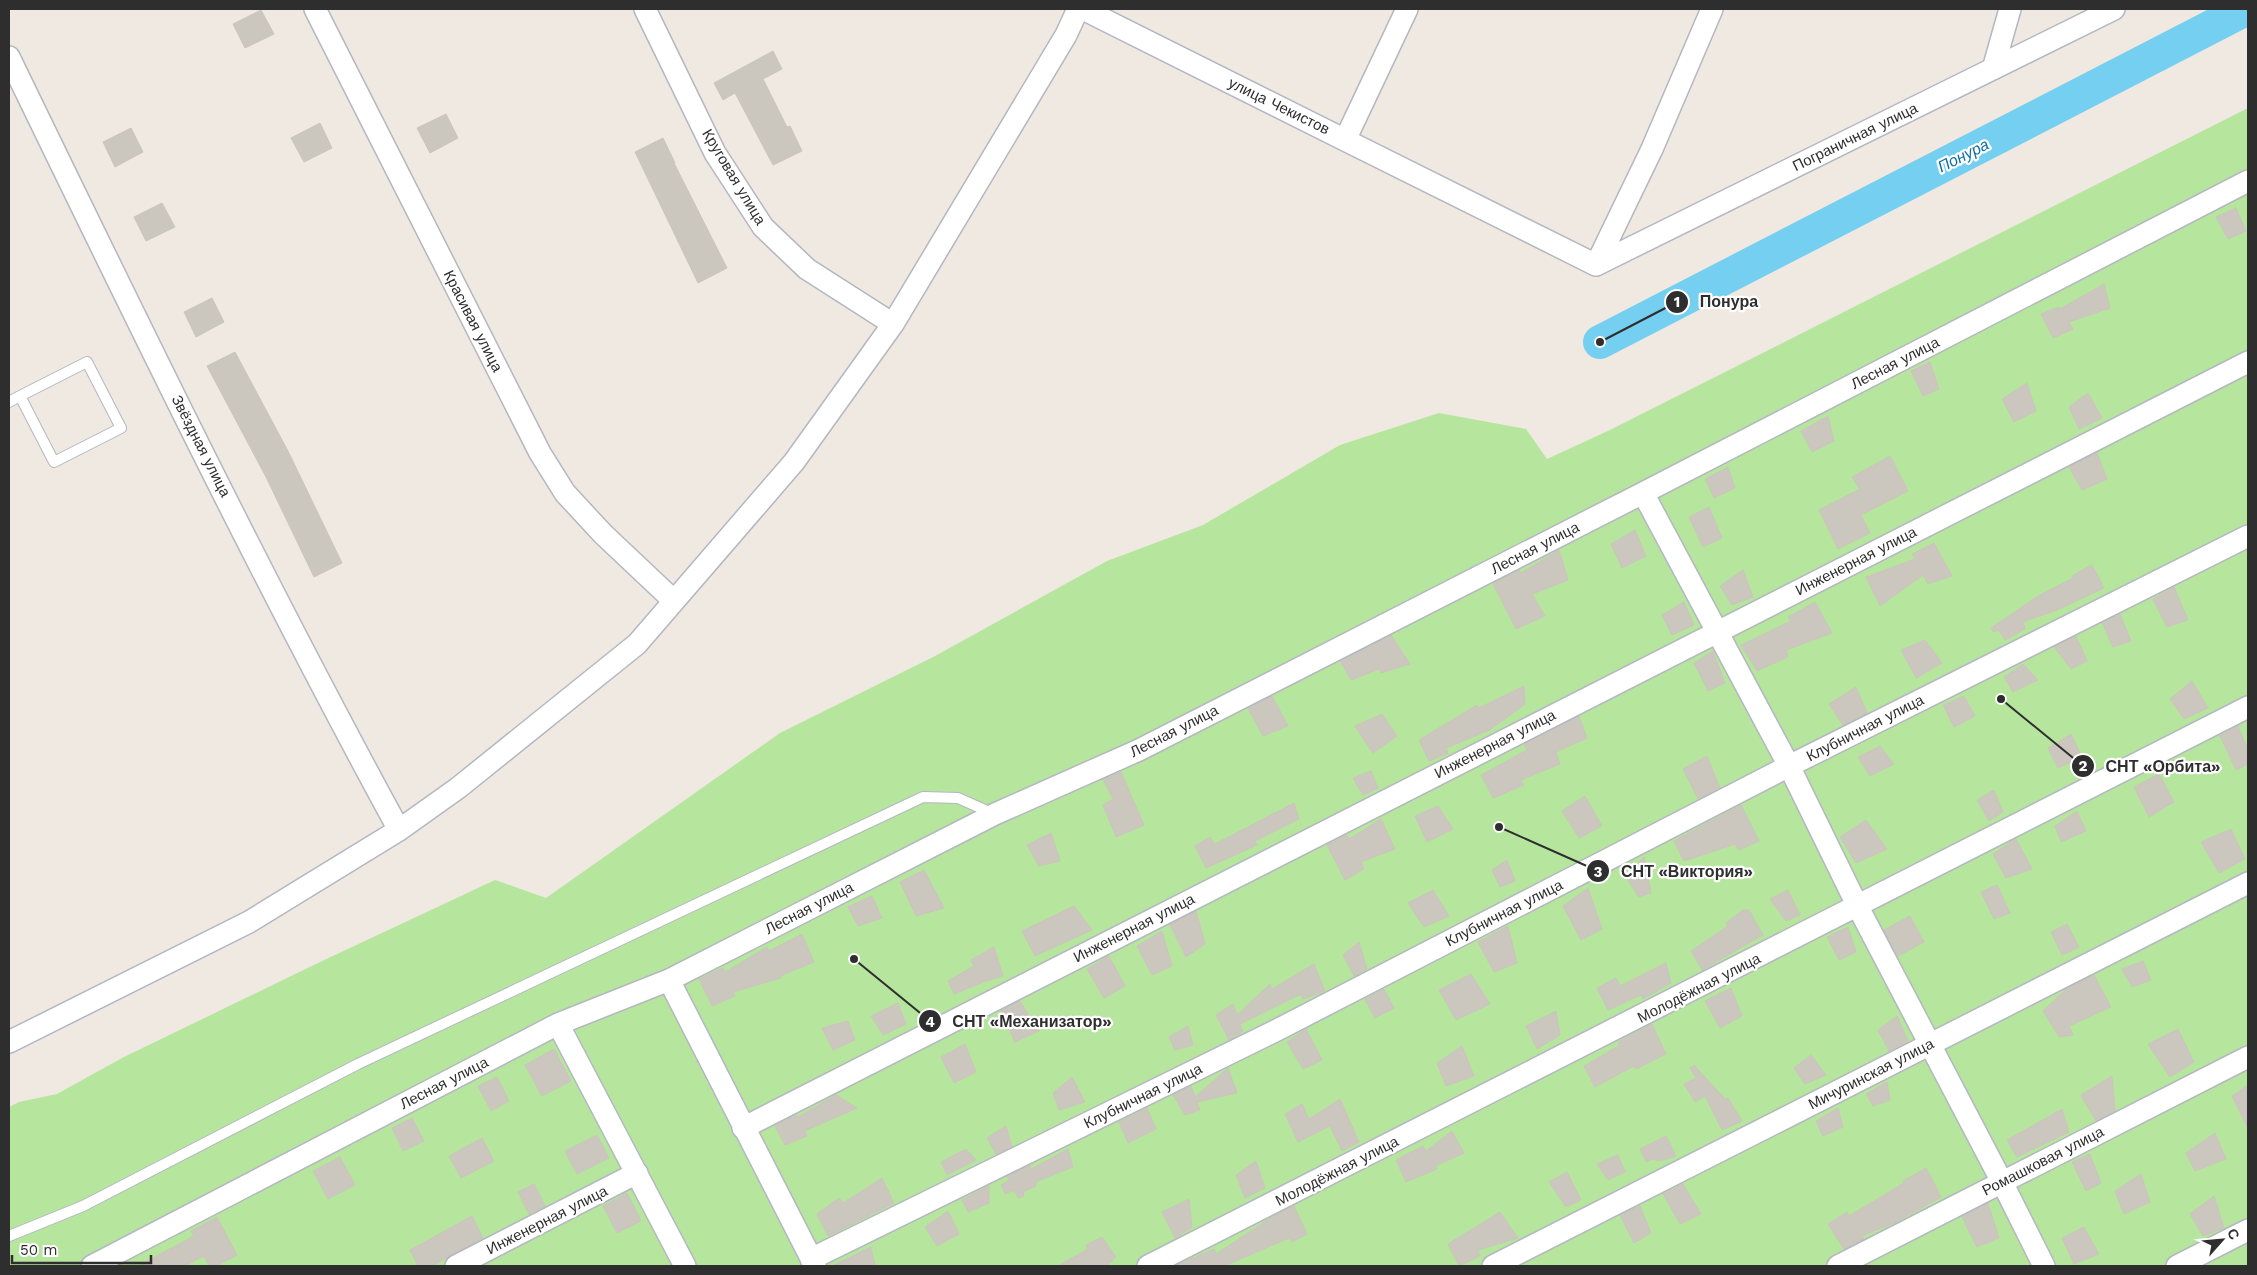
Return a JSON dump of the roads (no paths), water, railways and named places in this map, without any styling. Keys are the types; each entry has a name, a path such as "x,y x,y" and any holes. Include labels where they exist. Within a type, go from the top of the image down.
{"street":[{"name":"Красивая улица","path":"315,9 540,453 565,494 674,601"},
{"name":"Круговая улица","path":"645,9 715,152 763,227 807,269 893,324"},
{"path":"9,1042 249,922 399,830 458,788 638,644 794,462 893,324 1066,35 1078,9"},
{"name":"улица Чекистов","path":"1083,9 1345,140 1407,9"},
{"path":"1345,140 1596,265 1652,149 1712,9"},
{"path":"1993,69 2010,9"},
{"name":"Пограничная улица","path":"1596,265 2114,9"},
{"name":"Звёздная улица","path":"9,57 136,318 344,729 399,830"},
{"name":"Лесная улица","path":"92,1266 558,1024 669,980 995,814 1138,750 1643,493 2248,181"},
{"name":"Инженерная улица","path":"743,1128 2248,362"},
{"path":"1643,493 1789,766 1858,907 1931,1044 2044,1266"},
{"name":"Клубничная улица","path":"813,1263 1277,1030 1789,766 2248,536"},
{"name":"Молодёжная улица","path":"1148,1266 1858,907 2248,707"},
{"name":"Мичуринская улица","path":"1493,1266 2248,882"},
{"path":"669,980 813,1263"},
{"path":"558,1024 685,1266"},
{"name":"Ромашковая улица","path":"1838,1266 2248,1057"},
{"name":"Инженерная улица","path":"456,1266 637,1173"},
{"path":"2177,1266 2248,1230"}],"lane":[{"path":"9,402 20,396 87,362 121,428 54,462 20,396"},
{"path":"9,1236 83,1206 358,1064 923,797 958,798 995,814"}],"waterway":[{"name":"Понура","path":"1600,342 2246,9"}],"place":[{"name":"Понура","path":"1600,342"},
{"name":"СНТ «Орбита»","path":"2001,699"},
{"name":"СНТ «Виктория»","path":"1499,827"},
{"name":"СНТ «Механизатор»","path":"854,959"}]}
